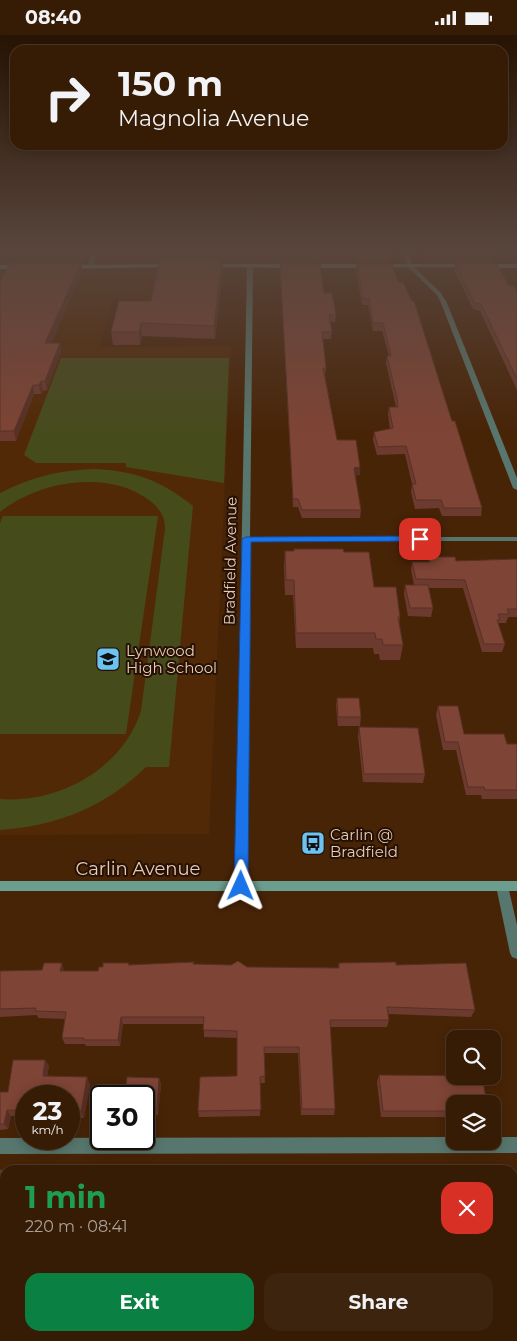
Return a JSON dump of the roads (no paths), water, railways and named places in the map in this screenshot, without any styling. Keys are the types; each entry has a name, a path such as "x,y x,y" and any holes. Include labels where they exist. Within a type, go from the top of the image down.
{"street":[{"name":"Bradfield Avenue","path":"241,886 249,311"},
{"path":"447,311 517,488"},
{"path":"246,539 517,539"},
{"name":"Carlin Avenue","path":"0,886 517,886"},
{"path":"502,886 517,953"},
{"path":"0,1146 517,1145"}],"place":[{"name":"Lynwood High School","path":"108,659"},
{"name":"Carlin @ Bradfield","path":"313,843"}]}
